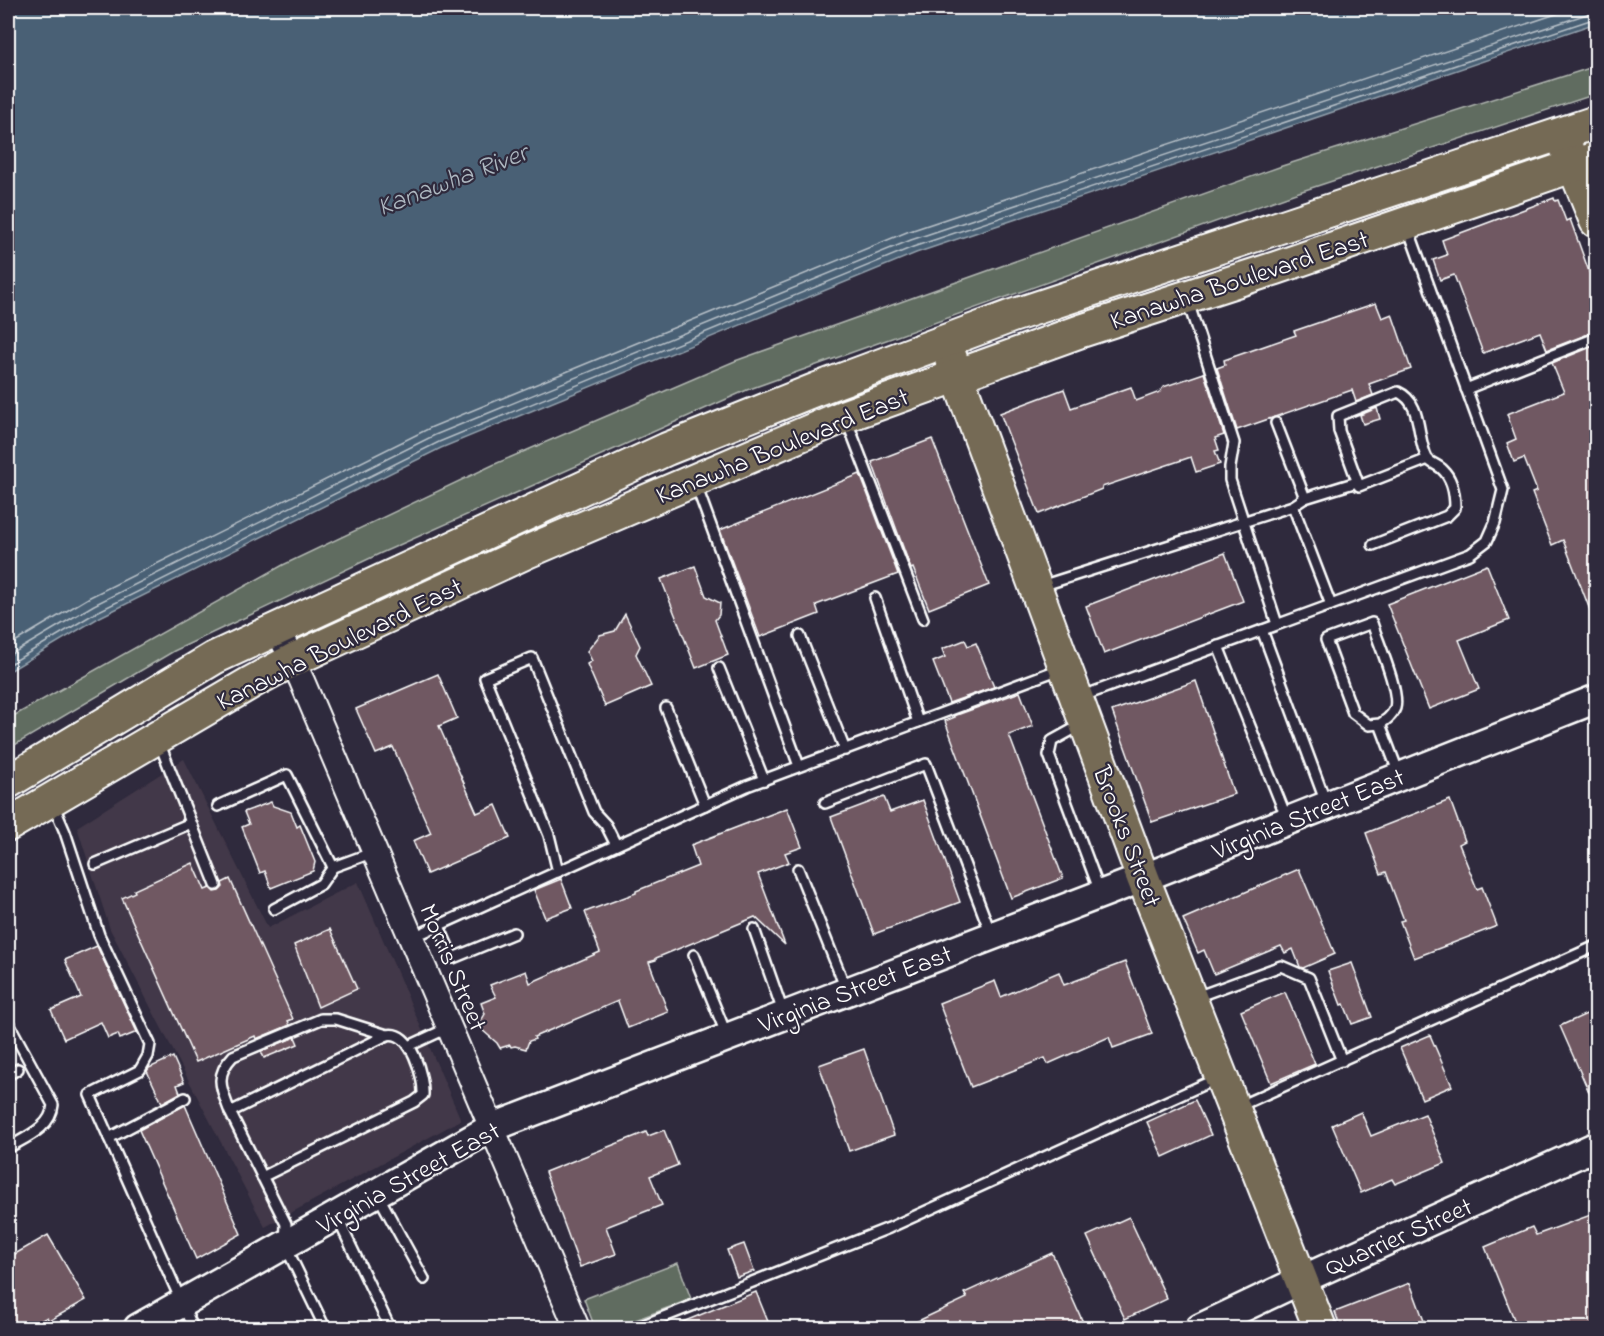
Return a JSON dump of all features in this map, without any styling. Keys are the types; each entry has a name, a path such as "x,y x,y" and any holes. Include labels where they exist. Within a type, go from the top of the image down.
{"main road":[{"name":"Kanawha Boulevard East","path":"8,782 214,658 667,449 817,389 1012,316 1596,122"},
{"path":"1561,134 1585,161 1596,221"},
{"name":"Kanawha Boulevard East","path":"8,825 293,660 529,551 845,416 1081,331 1585,161"},
{"name":"Brooks Street","path":"944,341 1143,878 1320,1329"},
{"name":"Virginia Street East","path":"138,1329 491,1128 1143,878 1596,699"},
{"name":"Quarrier Street","path":"1200,1329 1301,1280 1596,1146"}],"street":[{"name":"Morris Street","path":"277,628 293,660 577,1329"}],"lane":[{"path":"1101,894 1049,755 1052,741 1081,710 1218,646 1470,554 1487,541 1495,523 1503,490 1406,223"},
{"path":"1187,297 1234,443 1230,480 1277,624"},
{"path":"1466,389 1596,338"},
{"path":"1373,545 1448,516 1455,508 1453,484 1444,470 1428,459 1413,405 1405,395 1398,392 1338,416 1339,431 1359,486 1428,459"},
{"path":"845,416 922,619"},
{"path":"1276,423 1305,498"},
{"path":"694,480 799,766"},
{"path":"1036,588 1293,506 1305,498 1357,482"},
{"path":"1293,506 1331,604"},
{"path":"875,598 918,722"},
{"path":"1372,623 1397,695 1395,708 1389,718 1380,724 1370,725 1353,713 1326,640 1372,623"},
{"path":"1262,630 1327,805"},
{"path":"800,636 845,750"},
{"path":"1218,646 1288,820"},
{"path":"558,872 549,835 485,678 532,658 594,812 606,825 616,845"},
{"path":"411,939 764,780 1065,667"},
{"path":"719,668 764,780"},
{"path":"666,708 705,805"},
{"path":"1380,724 1400,776"},
{"path":"157,737 216,885"},
{"path":"825,803 926,764 992,936"},
{"path":"218,806 287,775 333,867"},
{"path":"51,799 65,832 99,935 150,1044 148,1056 140,1071 90,1095 193,1329"},
{"path":"95,864 191,823"},
{"path":"274,909 321,884 333,867 374,852"},
{"path":"798,869 847,992"},
{"path":"439,926 453,958 514,933"},
{"path":"754,929 785,1015"},
{"path":"1234,1109 1596,946"},
{"path":"694,955 727,1037"},
{"path":"1191,999 1281,966 1301,973 1309,978 1342,1061"},
{"path":"325,1329 285,1245 286,1224 230,1112 220,1085 224,1066 233,1056 321,1019 336,1019 387,1035"},
{"path":"8,1022 53,1105 52,1114 46,1124 8,1148"},
{"path":"409,1046 448,1028"},
{"path":"230,1112 387,1035 399,1035 409,1046 422,1076 423,1095 414,1102 262,1177"},
{"path":"8,1075 18,1069"},
{"path":"636,1329 889,1228 1221,1077"},
{"path":"109,1138 185,1098"},
{"path":"377,1193 424,1279"},
{"path":"336,1216 390,1329"}],"shaded area":[{"path":"184,759 268,928 358,882 461,1120 265,1227 110,929 77,827"}],"green space":[{"path":"1596,66 1596,94 1293,194 747,390 379,554 174,651 8,749 8,719 283,565 495,464 735,361 1282,166"},
{"path":"678,1263 691,1299 614,1328 595,1328 584,1299"}],"water":[{"name":"Kanawha River","path":"8,8 1596,8 1596,23 916,253 441,448 100,617 8,672"}],"building":[{"path":"1554,198 1555,201 1558,200 1566,221 1570,219 1596,291 1596,331 1547,350 1540,332 1483,353 1454,275 1440,280 1433,260 1447,255 1442,240"},
{"path":"1376,303 1382,318 1392,314 1411,369 1369,384 1373,395 1356,402 1352,390 1237,430 1217,368 1225,365 1224,360 1296,335 1294,331"},
{"path":"1596,345 1595,623 1563,540 1552,545 1532,493 1537,491 1524,458 1514,462 1507,443 1516,439 1507,414 1564,392 1552,363"},
{"path":"1204,373 1224,435 1215,438 1219,450 1215,451 1220,464 1196,472 1191,457 1102,487 1102,489 1039,514 1000,413 1064,389 1071,408 1131,387 1136,401 1160,392 1163,387"},
{"path":"1377,408 1380,419 1363,424 1360,415"},
{"path":"932,439 989,585 929,609 913,568 911,569 872,462"},
{"path":"860,474 898,574 816,605 819,614 760,637 720,530"},
{"path":"1225,553 1243,601 1104,654 1086,606"},
{"path":"1487,565 1509,620 1459,640 1479,689 1429,709 1387,604"},
{"path":"695,566 706,596 720,603 719,615 715,620 728,655 696,668 661,579"},
{"path":"625,614 640,646 636,654 651,686 605,706 587,664 592,661 587,651 600,635 615,631"},
{"path":"965,640 968,646 976,643 994,687 949,703 933,662 945,657 942,649"},
{"path":"438,674 457,718 439,726 477,813 496,805 510,838 427,874 413,841 431,833 393,747 376,754 356,709"},
{"path":"1196,681 1234,794 1152,822 1112,711"},
{"path":"1020,692 1033,726 1009,735 1063,878 1011,898 945,721"},
{"path":"884,797 890,812 923,800 960,902 874,934 831,817"},
{"path":"1450,800 1465,841 1459,844 1477,889 1482,887 1497,926 1414,958 1400,921 1404,920 1386,872 1381,874 1366,833"},
{"path":"271,802 273,806 291,812 297,827 300,825 315,862 313,871 271,888 265,871 260,873 242,827 249,824 244,812"},
{"path":"787,808 802,847 785,853 789,862 758,874 785,945 755,917 656,958 649,962 668,1012 628,1028 618,1001 534,1037 535,1039 529,1041 526,1049 510,1045 500,1048 481,1029 481,1021 485,1014 481,1003 496,997 490,985 526,971 530,983 600,952 585,912 698,866 691,845"},
{"path":"193,863 205,890 210,888 214,892 219,891 223,887 222,883 230,879 293,1019 288,1021 290,1025 256,1039 255,1036 196,1062 122,898 135,892 134,890"},
{"path":"1299,869 1335,954 1303,968 1300,967 1293,949 1285,953 1281,946 1214,974 1204,950 1198,953 1183,919"},
{"path":"561,879 572,908 545,918 534,890"},
{"path":"330,929 357,989 318,1007 294,945"},
{"path":"97,946 137,1032 120,1039 118,1034 108,1038 101,1022 64,1039 51,1010 81,997 65,960"},
{"path":"1125,962 1152,1034 1113,1048 1109,1037 1048,1064 1045,1058 971,1087 939,1003 995,981 1001,997 1059,972 1064,985"},
{"path":"1352,963 1372,1017 1352,1024 1344,1004 1341,1005 1328,971"},
{"path":"1285,992 1315,1064 1271,1083 1241,1011"},
{"path":"1591,1012 1596,1023 1596,1108 1560,1026"},
{"path":"1430,1035 1452,1086 1422,1099 1400,1048"},
{"path":"295,1037 298,1044 264,1058 261,1051"},
{"path":"864,1049 894,1135 849,1151 819,1065"},
{"path":"173,1057 184,1082 177,1085 180,1093 162,1103 147,1071"},
{"path":"1195,1100 1211,1135 1163,1157 1147,1122"},
{"path":"185,1105 241,1234 196,1259 139,1130"},
{"path":"1361,1112 1371,1136 1425,1114 1445,1163 1395,1184 1392,1179 1361,1193 1332,1125"},
{"path":"664,1130 678,1165 650,1176 662,1205 606,1227 616,1254 580,1267 545,1172 646,1132 648,1136"},
{"path":"1596,1213 1596,1329 1518,1329 1485,1247 1532,1227 1536,1235"},
{"path":"1129,1217 1167,1299 1125,1319 1087,1236"},
{"path":"48,1235 86,1300 49,1321 47,1317 27,1329 8,1329 8,1258"},
{"path":"744,1244 754,1271 737,1277 727,1250"},
{"path":"1052,1253 1086,1329 901,1329 967,1298 964,1293"},
{"path":"1410,1283 1427,1329 1341,1329 1335,1312"},
{"path":"756,1292 771,1329 668,1328"}]}
